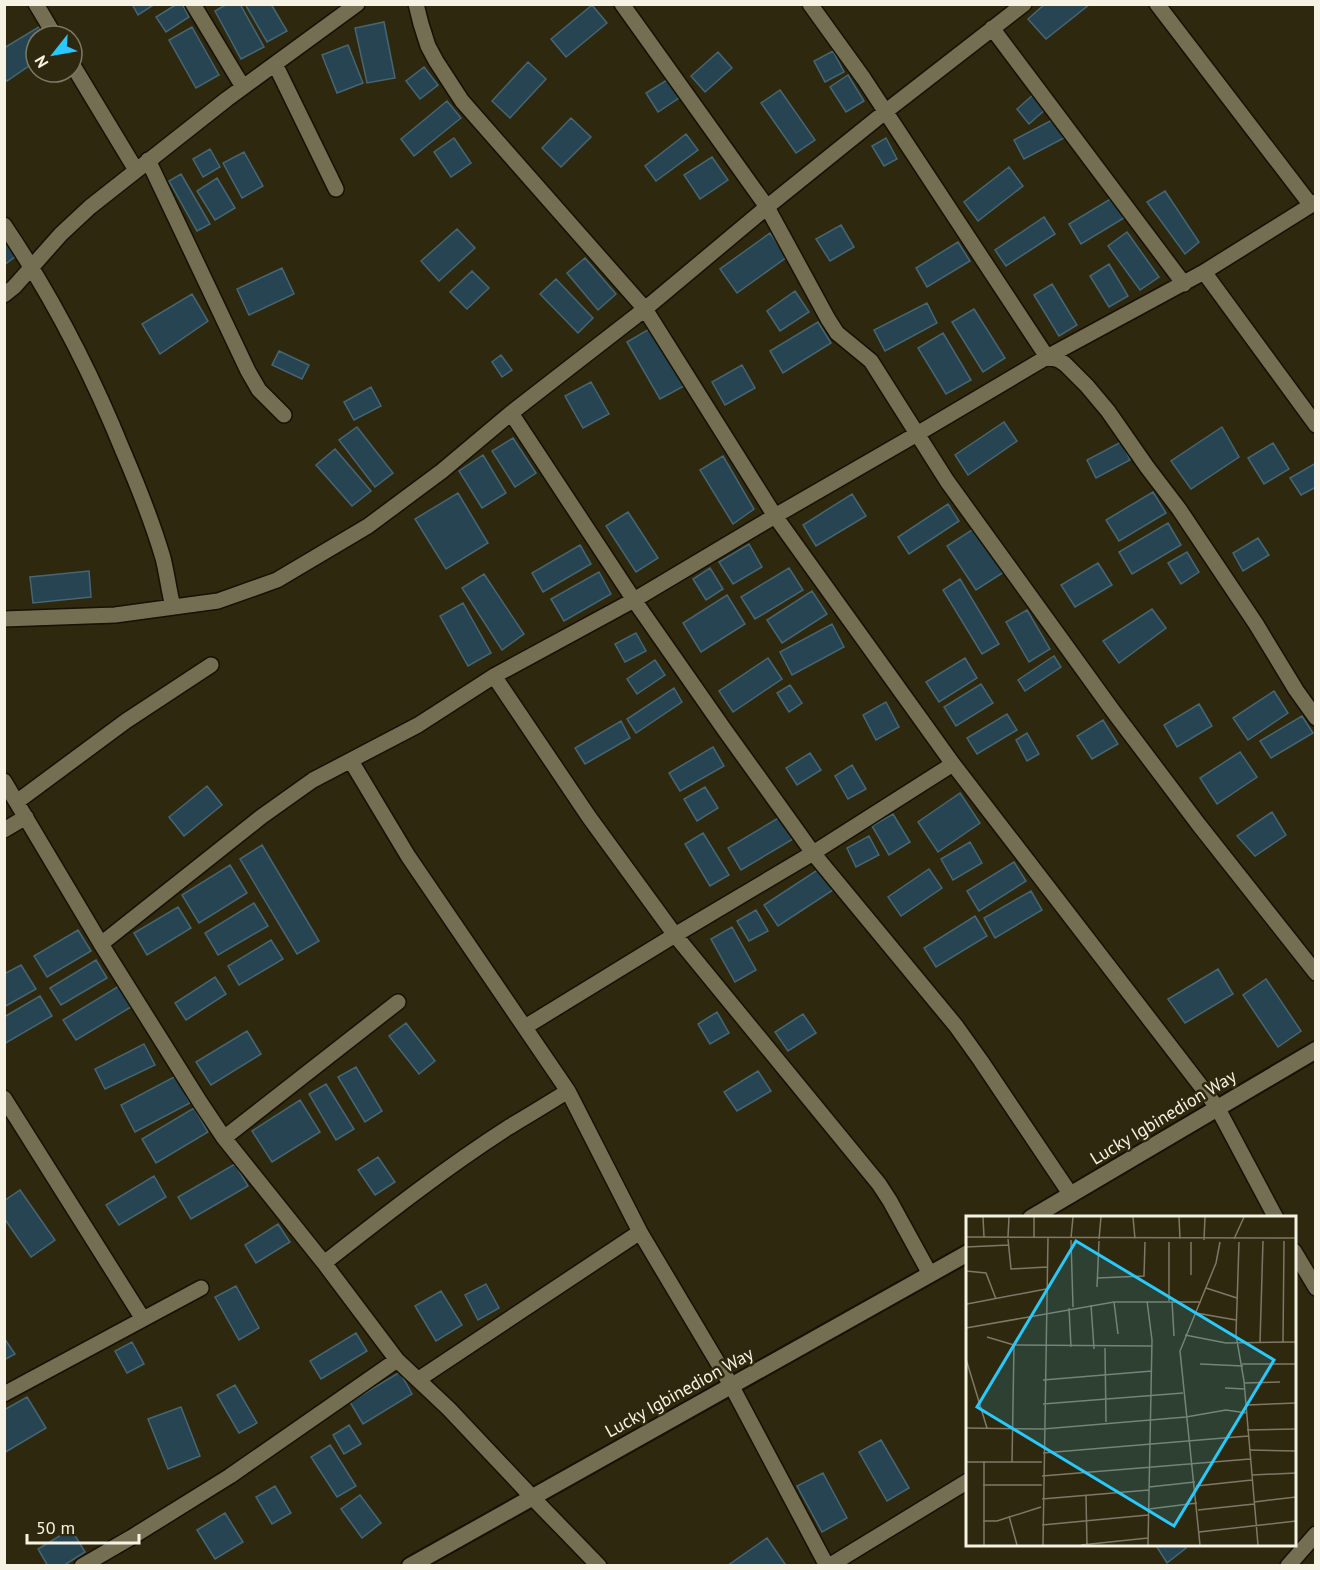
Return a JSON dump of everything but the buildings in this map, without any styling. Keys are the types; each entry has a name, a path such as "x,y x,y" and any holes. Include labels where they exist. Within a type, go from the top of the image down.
{"street":[{"path":"36,4 48,24"},
{"path":"193,4 243,87"},
{"path":"4,295 14,287 61,234 90,207 243,87 357,4"},
{"path":"416,4 428,46 462,101 645,309 775,516 953,764 1217,1107 1275,1216"},
{"path":"622,4 766,207 837,333 871,361 947,481 1113,711 1316,973"},
{"path":"810,4 885,112 1047,357 1065,364 1108,411 1179,509 1316,718"},
{"path":"102,944 261,817 313,780 418,725 495,676 634,600 1047,357 1184,284 1313,203 1157,4"},
{"path":"4,619 115,615 218,601 277,580 368,526 442,471 511,413 645,309 766,207 1017,7"},
{"path":"992,28 1184,284"},
{"path":"275,64 336,189"},
{"path":"84,81 142,165 259,390 284,415"},
{"path":"4,225 32,267 70,336 104,406 148,514 163,559 173,607"},
{"path":"1204,272 1316,425"},
{"path":"511,413 634,600 813,853 956,1026 1071,1195"},
{"path":"18,801 126,721 211,665"},
{"path":"495,676 589,817 675,935 879,1184 930,1274"},
{"path":"351,761 408,856 568,1091 640,1232 731,1385 828,1566 966,1482"},
{"path":"525,1027 813,853 953,764"},
{"path":"4,781 102,944 224,1138 324,1263 397,1360 449,1409 599,1566"},
{"path":"4,830 26,817"},
{"path":"224,1138 398,1002"},
{"name":"Lucky Igbinedion Way","path":"1034,1216 1316,1050"},
{"path":"324,1263 477,1149 568,1091"},
{"path":"4,1098 143,1319"},
{"path":"419,1379 640,1232"},
{"name":"Lucky Igbinedion Way","path":"410,1566 966,1254"},
{"path":"1296,1255 1306,1275 1316,1288"},
{"path":"4,1394 201,1288"},
{"path":"82,1566 230,1476 397,1360"},
{"path":"1289,1565 1316,1534"}]}
